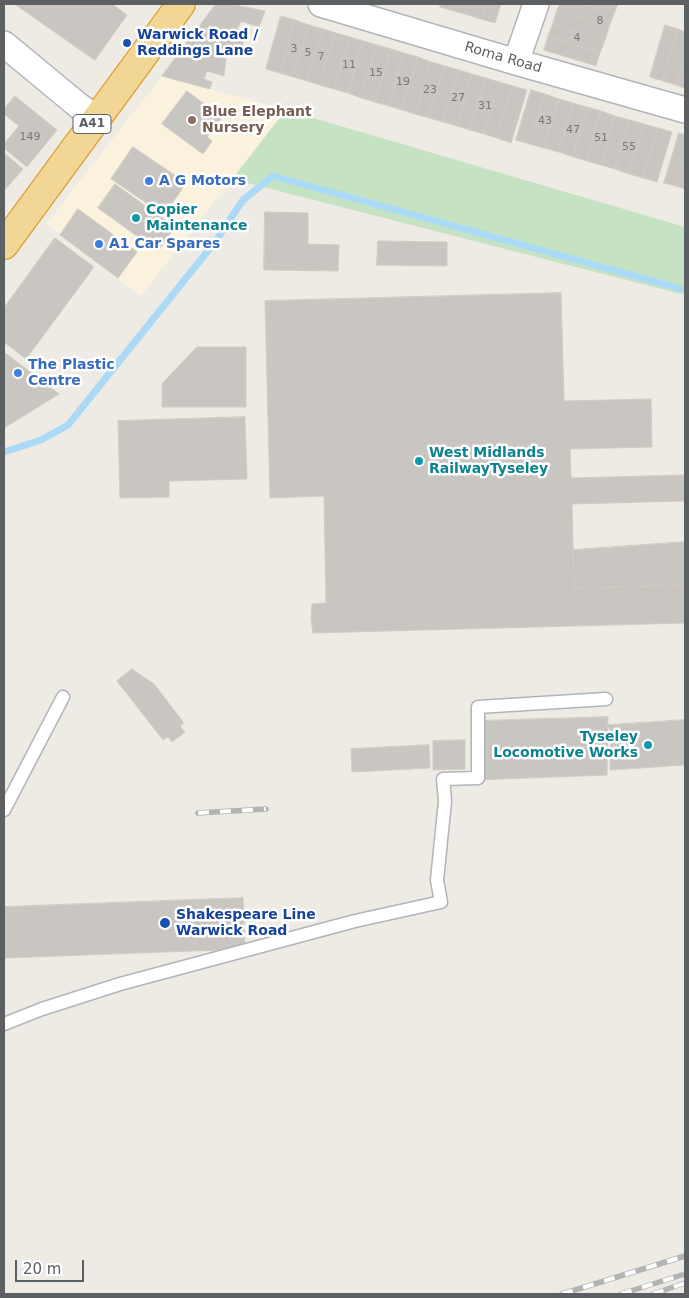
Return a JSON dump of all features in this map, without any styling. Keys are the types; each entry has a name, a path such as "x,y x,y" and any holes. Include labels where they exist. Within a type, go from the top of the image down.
{"highway":[{"name":"A41","path":"4,245 182,4"}],"street":[{"name":"Roma Road","path":"320,4 685,110"},
{"path":"516,62 536,4"},
{"path":"4,44 96,118"}],"lane":[{"path":"4,810 63,697"},
{"path":"4,1024 42,1009 120,984 355,921 441,902 437,880 444,801 443,779 478,778 478,707 606,699"}],"shaded area":[{"path":"162,76 286,110 141,296 46,224"}],"green space":[{"path":"286,110 685,227 685,295 232,179"}],"building":[{"path":"15,4 112,4 127,15 95,60"},
{"path":"216,4 230,4 265,11 259,27 241,21 236,32 245,34 241,52 223,48 216,56 226,59 224,76 207,71 204,79 212,82 210,89 162,76"},
{"path":"441,4 456,4 454,11 440,7"},
{"path":"456,4 471,4 468,15 454,11"},
{"path":"471,4 486,4 481,19 468,15"},
{"path":"486,4 501,4 495,23 481,19"},
{"path":"560,4 581,4 614,14 609,27 557,11"},
{"path":"581,4 618,4 614,14"},
{"path":"557,11 609,27 605,40 553,24"},
{"path":"281,16 295,20 280,73 266,69"},
{"path":"295,20 309,25 293,77 280,73"},
{"path":"553,24 605,40 600,53 548,37"},
{"path":"309,25 323,29 307,81 293,77"},
{"path":"665,25 678,29 663,81 650,77"},
{"path":"323,29 336,33 320,85 307,81"},
{"path":"678,29 685,32 685,54 676,85 663,81"},
{"path":"336,33 350,37 334,89 320,85"},
{"path":"350,37 363,41 348,93 334,89"},
{"path":"548,37 600,53 596,66 544,50"},
{"path":"363,41 377,45 361,98 348,93"},
{"path":"377,45 391,49 375,102 361,98"},
{"path":"391,49 404,53 389,106 375,102"},
{"path":"404,53 418,57 402,110 389,106"},
{"path":"685,54 685,88 676,85"},
{"path":"418,57 431,62 415,114 402,110"},
{"path":"431,62 445,66 429,118 415,114"},
{"path":"445,66 459,70 443,122 429,118"},
{"path":"459,70 472,74 457,126 443,122"},
{"path":"472,74 486,78 470,130 457,126"},
{"path":"486,78 499,82 484,134 470,130"},
{"path":"499,82 513,86 497,138 484,134"},
{"path":"513,86 527,90 511,143 497,138"},
{"path":"531,90 545,94 530,144 516,140"},
{"name":"Blue Elephant Nursery","path":"187,91 222,117 207,137 212,141 203,154 162,124"},
{"path":"545,94 559,99 544,148 530,144"},
{"path":"15,96 57,130 27,167 4,148 4,144 19,126 4,114 4,109"},
{"path":"559,99 573,103 559,152 544,148"},
{"path":"573,103 587,107 573,157 559,152"},
{"path":"587,107 601,111 587,161 573,157"},
{"path":"601,111 615,116 601,165 587,161"},
{"path":"615,116 630,120 615,169 601,165"},
{"path":"630,120 644,124 629,174 615,169"},
{"path":"644,124 658,128 643,178 629,174"},
{"path":"658,128 672,132 657,182 643,178"},
{"path":"679,133 685,135 685,155 676,186 664,183"},
{"name":"A G Motors","path":"133,147 186,183 164,215 111,179"},
{"path":"4,153 23,169 4,191"},
{"path":"685,155 685,189 676,186"},
{"name":"Copier Maintenance","path":"115,184 175,227 158,251 98,208"},
{"name":"A1 Car Spares","path":"78,209 137,252 118,278 60,235"},
{"path":"265,212 308,213 308,244 339,245 338,271 264,270"},
{"path":"55,238 94,267 26,359 4,342 4,308"},
{"path":"378,241 447,242 447,266 377,265"},
{"name":"West Midlands RailwayTyseley","path":"561,293 564,401 651,399 652,447 570,449 571,478 685,475 685,501 572,504 574,588 685,585 685,623 313,633 311,619 312,604 326,603 324,496 270,498 265,301"},
{"path":"197,347 246,347 246,407 162,407 162,384"},
{"name":"The Plastic Centre","path":"4,352 59,394 4,428"},
{"path":"245,417 247,479 169,481 169,497 120,498 118,421"},
{"path":"685,542 685,585 574,588 573,550"},
{"path":"132,669 154,684 184,723 180,726 185,732 172,742 168,737 163,740 117,681"},
{"path":"608,717 607,775 476,780 477,721"},
{"name":"Tyseley Locomotive Works","path":"685,720 685,765 610,770 611,734 608,725"},
{"path":"465,740 465,769 433,770 433,741"},
{"path":"429,745 430,768 352,772 351,749"},
{"path":"243,898 245,949 4,958 4,907"}],"waterway":[{"path":"4,452 41,440 68,425 215,242 243,200 273,176 685,290"}],"railway":[{"path":"198,813 266,809"},
{"path":"562,1294 685,1256"},
{"path":"621,1294 685,1274"},
{"path":"653,1294 685,1283"}],"place":[{"name":"Warwick Road / Reddings Lane","path":"127,43"},
{"name":"Blue Elephant Nursery","path":"192,120"},
{"name":"A G Motors","path":"149,181"},
{"name":"Copier Maintenance","path":"136,218"},
{"name":"A1 Car Spares","path":"99,244"},
{"name":"The Plastic Centre","path":"18,373"},
{"name":"West Midlands RailwayTyseley","path":"419,461"},
{"name":"Tyseley Locomotive Works","path":"648,745"},
{"name":"Shakespeare Line Warwick Road","path":"165,923"}]}
